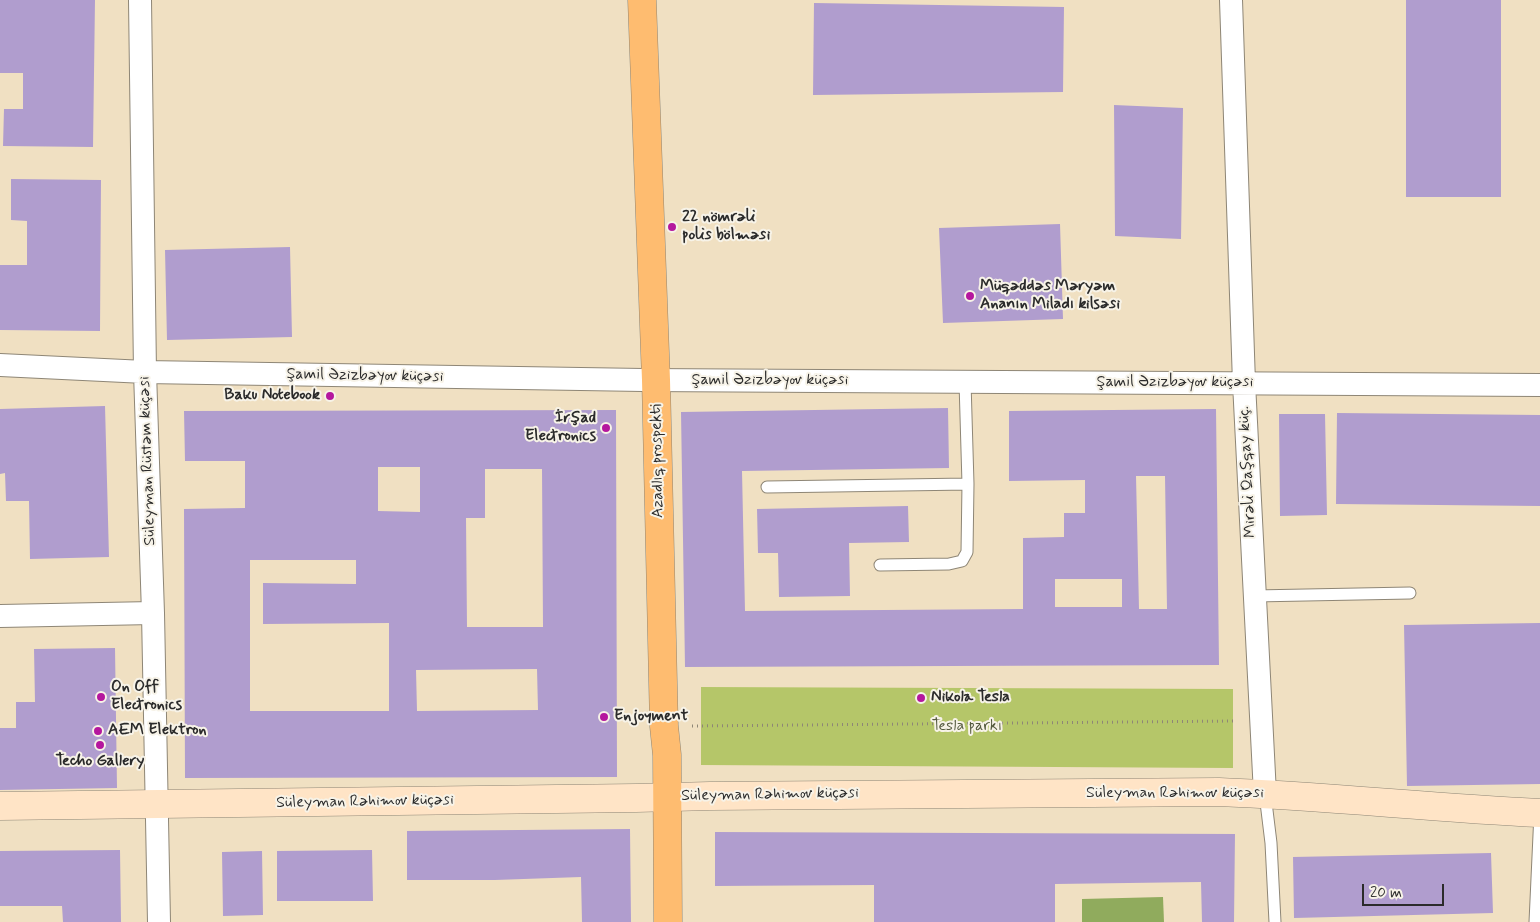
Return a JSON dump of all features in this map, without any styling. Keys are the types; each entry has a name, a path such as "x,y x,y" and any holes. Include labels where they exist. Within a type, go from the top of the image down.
{"main road":[{"name":"Azadlıq prospekti","path":"642,0 656,380 664,726 667,755 668,922"},
{"name":"Süleyman Rəhimov küçəsi","path":"0,806 1209,792 1265,794 1469,810 1540,813"}],"street":[{"name":"Süleyman Rüstəm küçəsi","path":"140,0 145,372 153,613 159,922"},
{"name":"Mirəli Qaşqay küç.","path":"1231,0 1244,383 1265,794"},
{"name":"Şamil Əzizbəyov küçəsi","path":"0,366 145,372 656,380 1540,385"},
{"path":"0,616 153,613"}],"lane":[{"path":"880,565 949,564 962,561 967,552 968,484 965,382"},
{"path":"767,487 968,484"},
{"path":"1254,596 1410,592"},
{"path":"1265,794 1271,843 1275,922"},
{"path":"1535,922 1540,813"}],"path":[{"path":"664,726 1262,721"}],"green space":[{"name":"Tesla parkı","path":"701,687 1233,689 1233,768 701,765"},
{"path":"1163,897 1164,922 1082,922 1082,899"}],"building":[{"path":"0,0 95,0 93,147 3,146 4,109 23,109 23,73 0,73"},
{"path":"1406,0 1501,0 1501,197 1406,197"},
{"path":"814,3 1064,7 1063,92 813,95"},
{"path":"1114,105 1183,108 1181,239 1115,236"},
{"path":"11,179 101,180 100,331 0,330 0,265 27,265 27,221 11,220"},
{"path":"1060,224 1063,319 943,323 939,228"},
{"path":"290,247 292,337 167,340 165,250"},
{"path":"105,406 109,557 30,559 29,501 6,501 5,473 0,474 0,409"},
{"path":"948,408 949,468 742,471 745,611 1023,609 1023,538 1064,537 1064,513 1085,513 1085,480 1009,481 1009,411 1216,409 1219,665 685,667 681,412","holes":["1136,476 1165,476 1167,609 1139,609","1055,579 1122,579 1122,607 1055,607"]},
{"path":"616,410 617,777 185,778 184,509 245,508 245,461 185,461 184,411","holes":["378,467 420,467 420,512 378,511","485,469 542,469 543,627 467,627 466,518 485,518","250,560 356,560 356,584 263,583 263,624 389,623 389,711 250,711","537,669 538,710 417,711 416,670"]},
{"path":"1337,413 1540,415 1540,506 1336,504"},
{"path":"1279,414 1325,414 1327,515 1280,516"},
{"path":"908,506 909,542 849,543 850,596 779,597 778,553 758,553 757,509"},
{"path":"1540,623 1540,784 1407,786 1404,625"},
{"path":"115,648 117,788 0,790 0,728 16,728 16,702 35,702 34,649"},
{"path":"630,829 631,922 582,922 581,877 495,880 407,880 407,831"},
{"path":"715,832 1235,834 1234,922 1202,922 1201,882 1055,884 1055,922 874,922 874,885 715,886"},
{"path":"120,850 121,922 63,922 62,906 0,906 0,851"},
{"path":"372,850 373,901 277,901 277,851"},
{"path":"262,851 263,915 223,916 222,852"},
{"path":"1491,853 1493,913 1294,918 1293,857"}],"place":[{"name":"22 nömrəli polis bölməsi","path":"672,227"},
{"name":"Müqəddəs Məryəm Ananın Miladı kilsəsi","path":"970,296"},
{"name":"Baku Notebook","path":"330,396"},
{"name":"İrşad Electronics","path":"606,428"},
{"name":"On Off Electronics","path":"101,697"},
{"name":"Nikola Tesla","path":"921,698"},
{"name":"Enjoyment","path":"604,717"},
{"name":"AEM Elektron","path":"98,731"},
{"name":"Techo Gallery","path":"100,745"}]}
